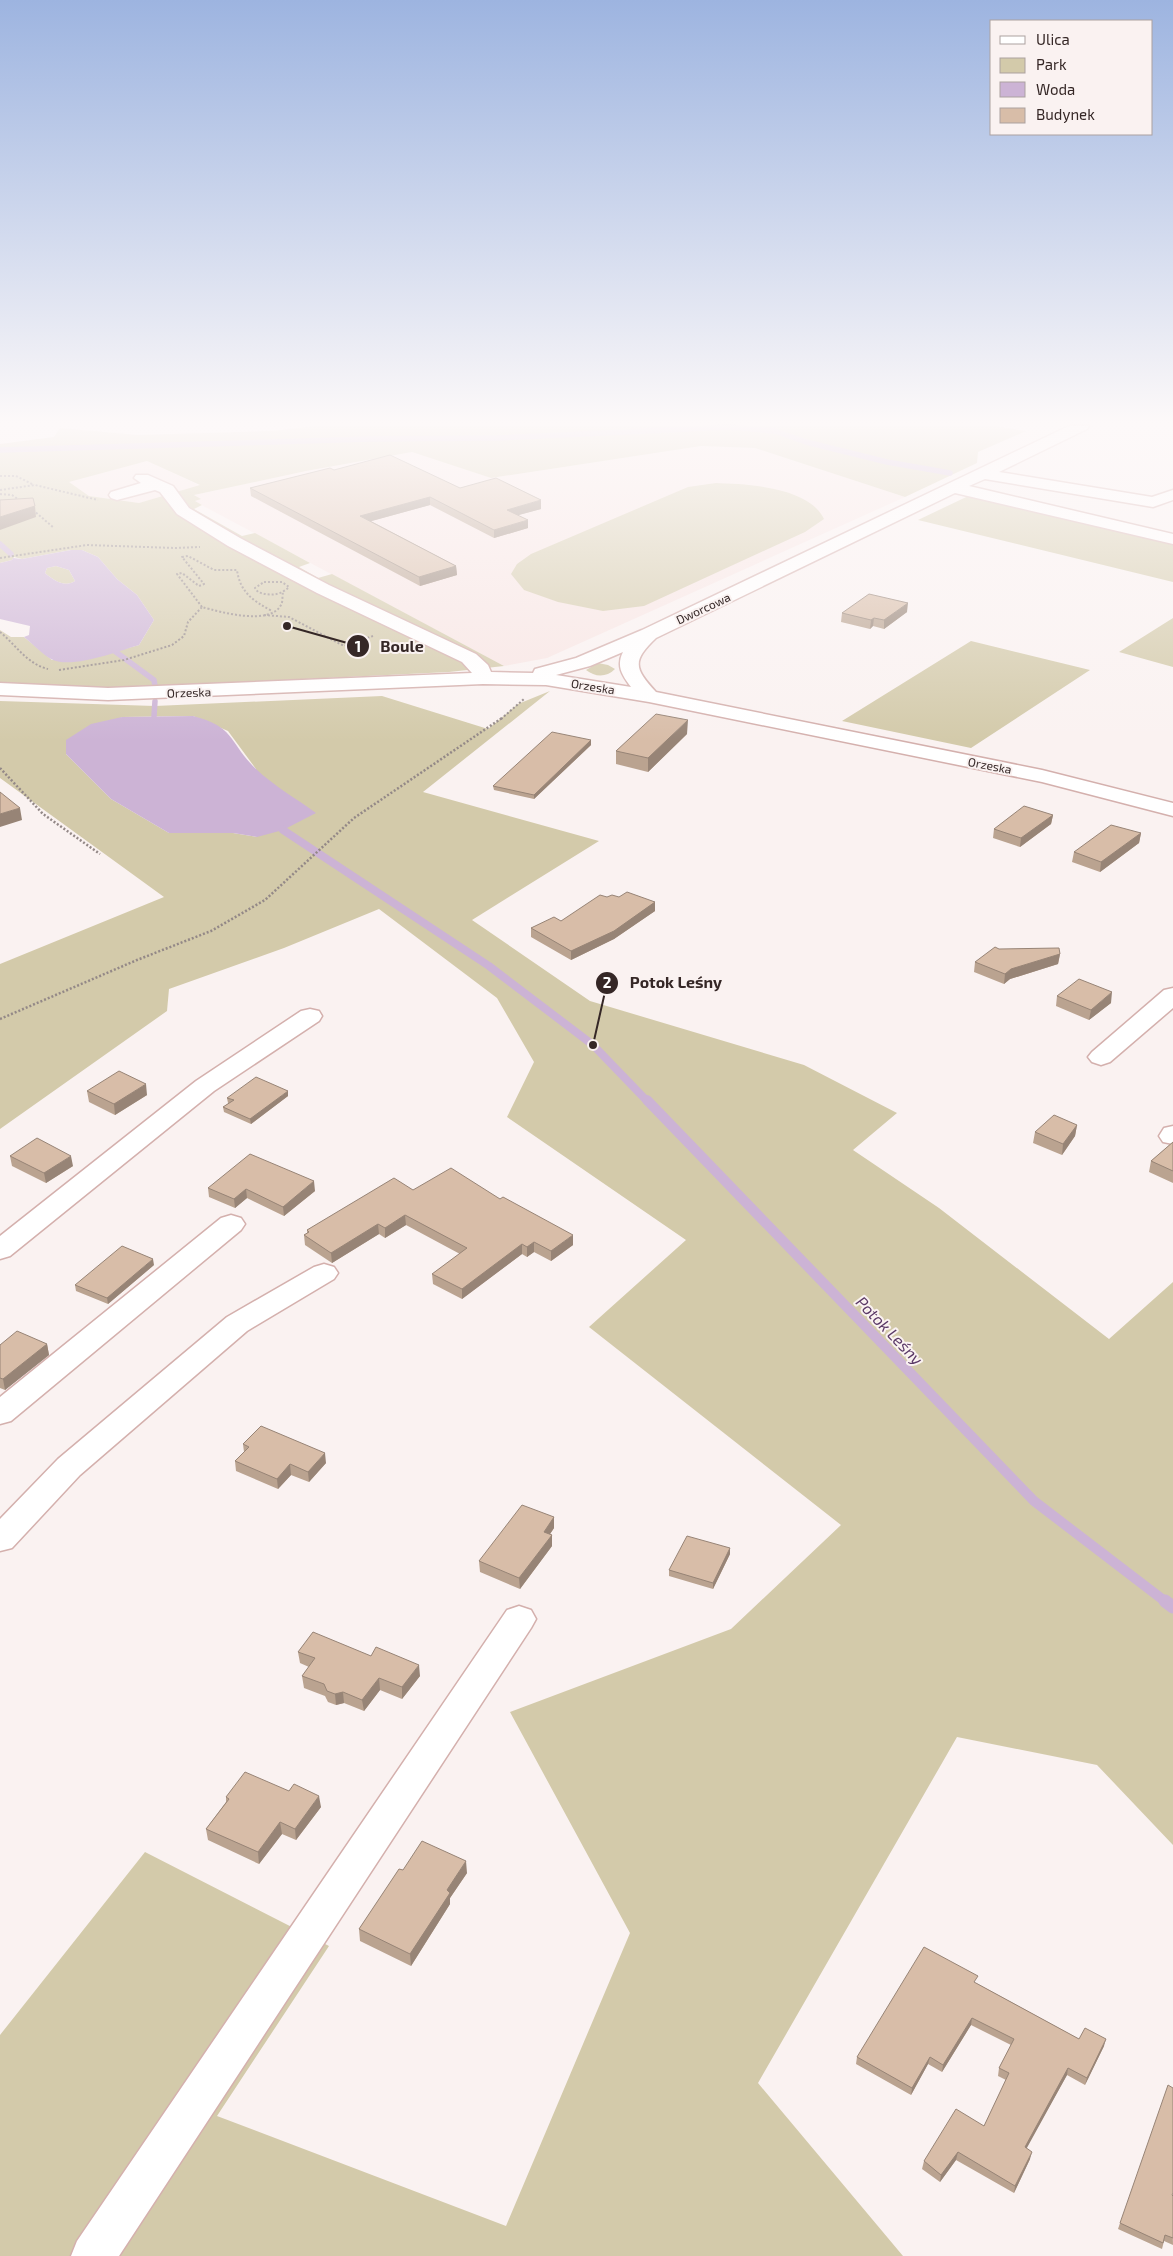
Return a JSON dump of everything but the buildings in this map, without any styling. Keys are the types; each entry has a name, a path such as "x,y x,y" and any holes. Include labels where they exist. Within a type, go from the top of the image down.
{"street":[{"path":"216,531 323,589 469,658 481,669 483,678"},
{"name":"Dworcowa","path":"518,678 587,661 650,634 865,531"},
{"path":"1136,531 1173,540"},
{"name":"Dworcowa","path":"628,667 630,655 650,634"},
{"path":"574,682 573,672 587,661 606,658 618,660 628,667 631,676 649,696"},
{"path":"596,685 614,680 628,667"},
{"name":"Orzeska","path":"0,689 108,694 483,678 546,679 596,685 1042,776 1173,810"},
{"path":"1101,1057 1173,995"},
{"path":"0,1250 204,1086 310,1016"},
{"path":"0,1413 231,1224"},
{"path":"0,1540 69,1466 237,1324 324,1273"},
{"path":"93,2256 519,1619"}],"path":[{"path":"0,558 97,544 169,550"},
{"path":"273,611 245,593 238,584 237,570 214,570 188,556 182,557 204,584 199,586 182,573 176,574 202,606 243,617 263,615 289,617 344,646 374,636"},
{"path":"245,593 256,590 267,594 283,592 289,587 285,583 278,582 260,584 255,588 256,590"},
{"path":"263,615 280,606 283,600 283,592"},
{"path":"0,632 10,638 29,660 44,668 77,668 112,662 166,648 183,637 186,625 202,606"},
{"path":"0,1018 137,960 212,931 265,900 354,818 495,724 546,679"},
{"path":"0,768 43,814 100,854"}],"shaded area":[{"path":"251,531 829,531 547,658 504,666"}],"green space":[{"path":"0,531 234,531 242,536 255,533 310,563 299,567 318,578 332,574 504,666 449,672 104,689 0,684 0,630 11,637 24,637 52,660 84,660 139,645 154,620 137,595 117,579 98,557 82,550 71,550 22,559 14,557 12,560 0,563"},
{"path":"584,531 806,531 644,606 603,611 558,602 524,590 511,574 517,564 531,554"},
{"path":"964,531 1158,531 1173,535 1173,582"},
{"path":"56,566 69,570 75,581 67,584 63,583 45,573 47,568"},
{"path":"1173,618 1173,667 1119,652"},
{"path":"971,641 1090,670 971,748 842,721"},
{"path":"598,663 615,669 608,674 600,676 586,670"},
{"path":"550,691 423,792 599,841 472,920 590,1001 804,1065 897,1113 853,1150 939,1208 1109,1339 1173,1282 1173,1845 1097,1765 957,1737 758,2083 903,2256 0,2256 0,2035 145,1852 329,1946 217,2116 506,2226 630,1933 510,1712 731,1629 841,1525 589,1327 686,1240 507,1117 534,1062 497,998 379,909 284,948 169,989 167,1011 0,1129 0,964 164,897 0,778 0,701 155,706 382,696 488,729 518,704","holes":["193,716 228,731 256,769 257,837 233,833 169,833 111,799 66,754 122,717"]}],"water":[{"path":"71,550 82,550 98,557 117,579 137,595 154,620 139,645 82,661 59,662 51,659 24,637 29,635 30,626 0,619 0,563 12,560 13,558 22,559","holes":["56,566 69,570 75,581 67,584 55,580 45,573 47,568"]},
{"path":"193,716 207,720 225,731 256,769 278,787 316,813 283,830 257,837 233,833 169,833 111,799 66,754 66,740 91,724 122,717"}],"waterway":[{"path":"0,544 11,554"},
{"path":"105,644 154,680 155,686"},
{"path":"154,716 155,701"},
{"name":"Potok Leśny","path":"283,830 489,966 593,1045 648,1102"},
{"name":"Potok Leśny","path":"647,1100 1034,1501 1166,1602"},
{"name":"Potok Leśny","path":"1165,1601 1173,1607"}],"place":[{"name":"Boule","path":"287,626"},
{"name":"Potok Leśny","path":"593,1045"}]}
